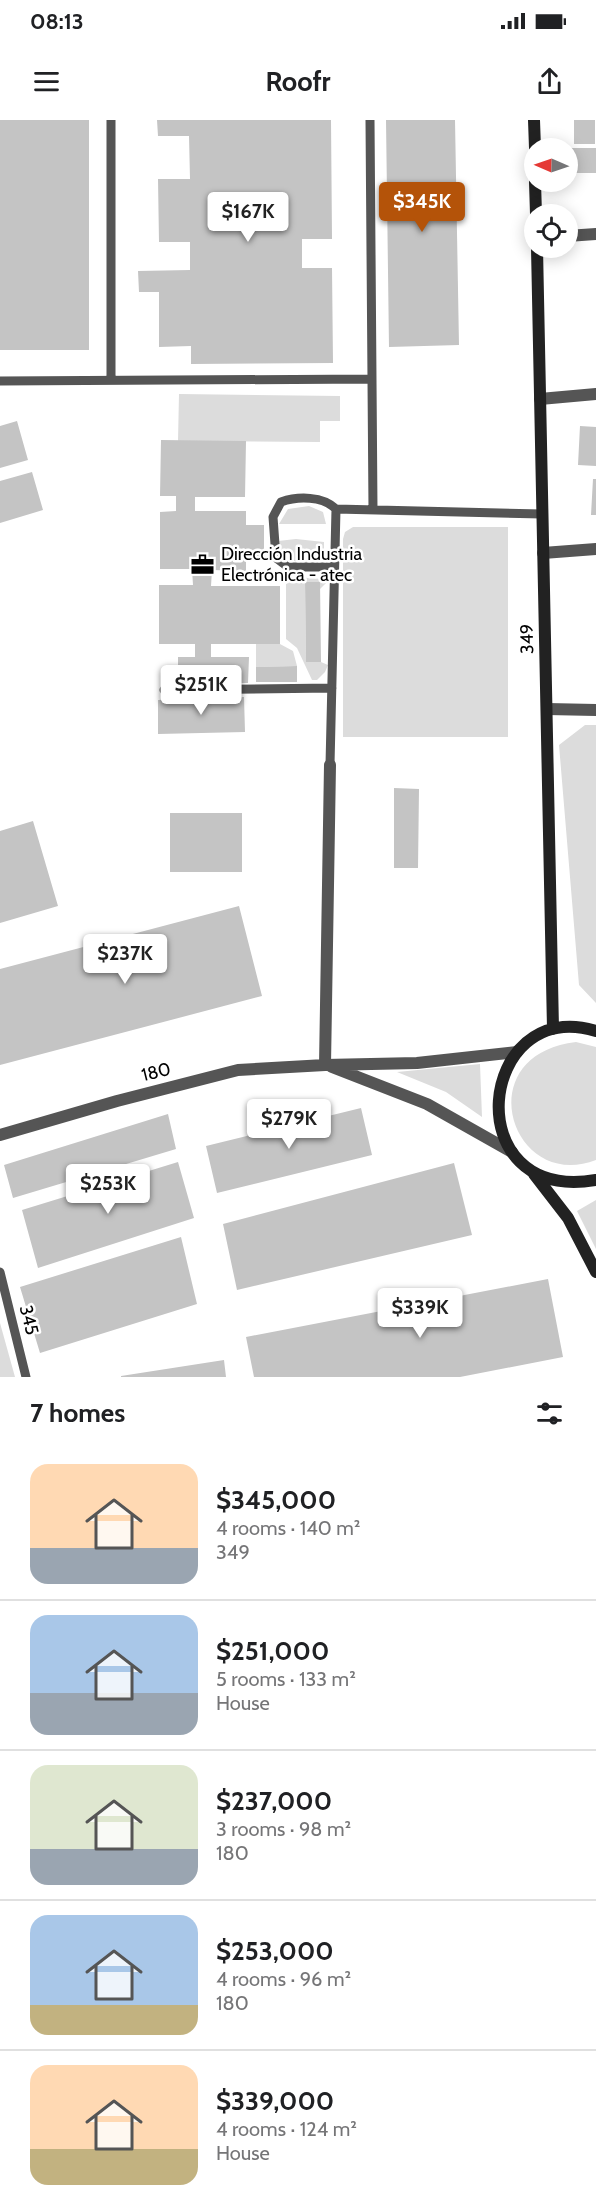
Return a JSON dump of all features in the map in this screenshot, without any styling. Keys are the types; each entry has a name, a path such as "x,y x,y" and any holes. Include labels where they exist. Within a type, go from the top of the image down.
{"street":[{"path":"534,120 535,138"},
{"path":"578,235 596,234"},
{"name":"349","path":"537,258 553,1029"},
{"path":"540,399 596,394"},
{"path":"543,553 596,549"},
{"path":"547,709 596,710"},
{"path":"325,1065 330,765"},
{"path":"593,1027 553,1029 535,1038 517,1052 503,1075 497,1101 500,1128 512,1152 531,1171 567,1218 596,1272"},
{"name":"180","path":"0,1135 117,1101 238,1070 325,1065 417,1064 517,1052"},
{"name":"180","path":"325,1065 427,1104 512,1152"},
{"path":"531,1171 552,1181 575,1184 596,1180"}],"lane":[{"path":"111,120 111,380"},
{"path":"370,120 373,510"},
{"path":"0,381 372,379"},
{"path":"334,567 288,567 280,563 273,551 273,517 281,502 290,499 323,500 336,509 542,514"},
{"path":"330,765 336,509"},
{"path":"164,690 332,688"},
{"name":"345","path":"0,1272 26,1377"}],"shaded area":[{"path":"179,394 340,396 340,421 320,421 320,442 178,441"},
{"path":"309,506 323,512 326,524 279,524 288,509"},
{"path":"353,527 508,527 508,737 343,737 343,539 345,532"},
{"path":"296,539 324,542 324,551 318,558 305,563 291,559 285,555 278,541"},
{"path":"295,577 322,579 326,583 320,589 320,582 305,583 306,662 321,662 328,665 317,680 312,680 297,648 286,639 286,584"},
{"path":"256,644 280,644 293,651 297,666 256,667"},
{"path":"585,725 596,725 596,1003 579,985 559,745"},
{"path":"576,1042 596,1047 596,1160 566,1165 542,1157 524,1141 513,1118 512,1094 521,1071 542,1052"},
{"path":"480,1064 482,1117 446,1092 397,1072"},
{"path":"596,1200 596,1249 577,1211"},
{"path":"0,1323 15,1377 0,1377"}],"building":[{"path":"0,120 89,120 89,350 0,350"},
{"path":"157,120 331,120 332,239 302,239 302,268 332,268 333,363 191,364 191,346 159,347 159,292 139,292 138,271 190,270 190,242 159,242 158,179 190,179 189,136 158,136"},
{"path":"386,120 455,120 459,345 389,347"},
{"path":"574,120 595,120 595,144 578,144 578,138 574,138"},
{"path":"578,148 596,148 596,173 578,173"},
{"path":"17,421 28,460 0,468 0,426"},
{"path":"580,426 596,427 596,466 578,465"},
{"name":"Dirección Industria Electrónica - atec","path":"161,440 246,441 245,497 195,497 195,511 246,511 246,525 264,525 264,558 246,558 246,571 212,570 211,586 280,586 280,644 211,644 211,657 249,657 248,683 178,683 178,657 195,657 195,644 159,644 159,585 193,585 192,569 160,569 160,512 176,511 176,496 160,496"},
{"path":"32,472 43,510 0,523 0,481"},
{"path":"593,479 596,479 596,515 591,515"},
{"path":"305,582 320,582 321,662 306,662"},
{"path":"297,666 297,682 256,682 256,667"},
{"path":"244,697 245,732 158,734 158,700"},
{"path":"394,788 419,789 418,868 394,868"},
{"path":"170,813 242,813 242,872 170,872"},
{"path":"33,821 58,906 0,923 0,831"},
{"path":"239,906 262,996 0,1065 0,969"},
{"path":"361,1108 372,1155 217,1193 206,1146"},
{"path":"168,1114 176,1149 13,1198 4,1165"},
{"path":"178,1162 194,1218 38,1268 22,1210"},
{"path":"454,1163 472,1235 237,1290 223,1224"},
{"path":"181,1237 197,1304 40,1353 20,1287"},
{"path":"548,1279 563,1357 460,1377 254,1377 246,1337"},
{"path":"224,1360 226,1377 121,1377 121,1376"}],"place":[{"name":"Dirección Industria Electrónica - atec","path":"203,564"}]}
